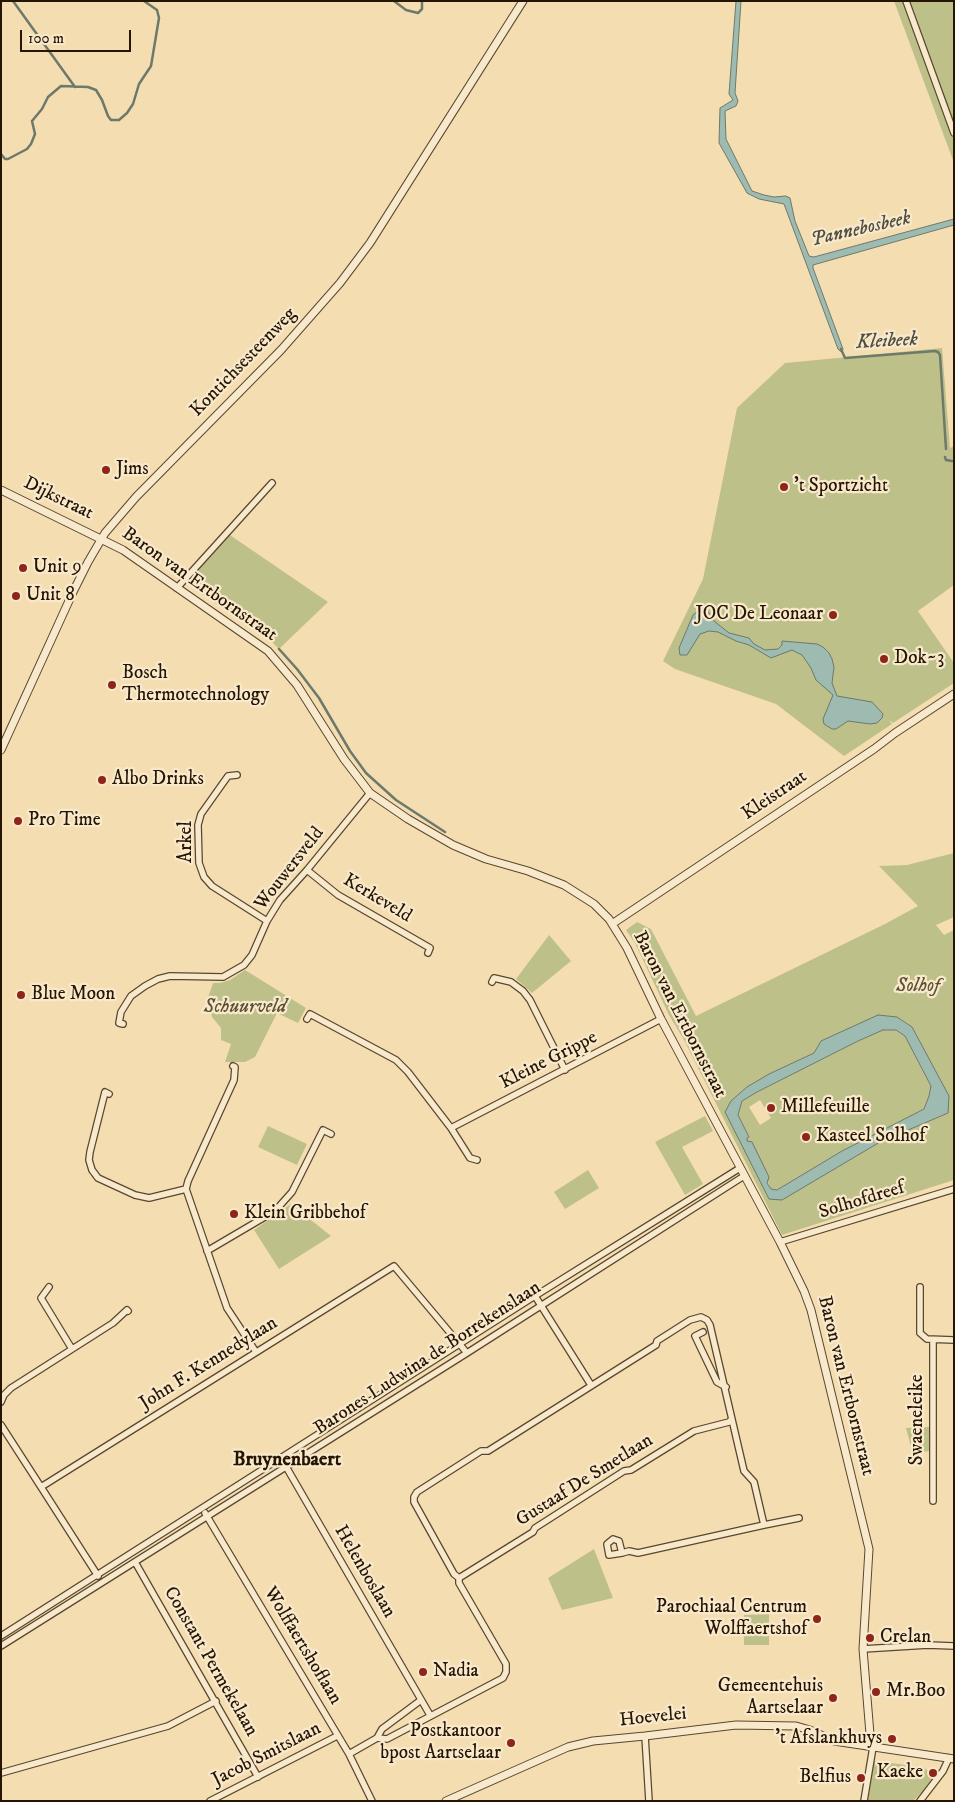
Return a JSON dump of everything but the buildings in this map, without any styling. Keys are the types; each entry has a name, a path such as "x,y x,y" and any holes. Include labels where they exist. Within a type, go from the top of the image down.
{"street":[{"name":"Kontichsesteenweg","path":"1,750 73,592 102,538 136,497 281,350 340,283 370,243 523,1"},
{"path":"906,1 954,133"},
{"path":"177,588 272,483"},
{"name":"Dijkstraat","path":"1,490 102,538"},
{"name":"Baron van Ertbornstraat","path":"102,538 123,550 268,651 297,685 344,759 370,793 408,819 453,845 486,859 528,871 564,885 594,904 612,924 627,948 661,1019 780,1242 804,1291 811,1310 869,1549 863,1649 870,1734 873,1746"},
{"name":"Kleistraat","path":"612,924 954,694"},
{"name":"Arkel","path":"237,775 228,776 201,814 198,825 199,863 204,877 212,886 266,921"},
{"name":"Wouwersveld","path":"123,1024 119,1023 121,1012 132,996 144,986 158,979 170,976 224,977 244,965 252,955 266,921 280,900 370,793"},
{"name":"Kerkeveld","path":"307,870 338,895 430,948 428,953"},
{"path":"492,982 494,978 511,982 523,991 530,1000 564,1070"},
{"path":"307,1019 310,1014 396,1060 408,1072 451,1128 470,1158 477,1160"},
{"name":"Kleine Grippe","path":"451,1128 661,1019"},
{"path":"233,1066 235,1067 234,1080 188,1180 186,1189 227,1308 256,1352"},
{"path":"110,1094 105,1092 90,1152 89,1160 92,1170 98,1178 135,1195 149,1198 186,1189"},
{"path":"207,1251 275,1211 292,1192 323,1130 331,1134"},
{"name":"Barones Ludwina de Borrekenslaan","path":"1,1636 535,1296 740,1168"},
{"name":"Barones Ludwina de Borrekenslaan","path":"1,1646 467,1353 744,1176"},
{"name":"Solhofdreef","path":"780,1242 954,1188"},
{"name":"John F. Kennedylaan","path":"41,1487 394,1266 467,1353"},
{"path":"49,1287 41,1298 72,1349"},
{"path":"920,1287 920,1333 927,1339 954,1340"},
{"path":"535,1296 591,1386"},
{"path":"1,1402 4,1395 11,1388 113,1323 128,1310"},
{"path":"377,1738 387,1739 502,1678 506,1672 506,1664 460,1583 459,1578 454,1574 414,1502 414,1496 417,1492 481,1451 488,1451 656,1345 657,1341 690,1320 700,1317 707,1320 710,1324 744,1471 754,1482 764,1525"},
{"path":"702,1332 695,1336 717,1382 726,1387"},
{"name":"Swaeneleike","path":"933,1340 933,1501"},
{"name":"Gustaaf De Smetlaan","path":"459,1578 533,1532 535,1528 624,1471 631,1470 691,1432 731,1420"},
{"path":"1,1425 102,1582"},
{"name":"Helenboslaan","path":"281,1458 430,1715"},
{"name":"Wolffaertshoflaan","path":"202,1508 349,1754 372,1801"},
{"path":"622,1552 638,1553 799,1518"},
{"name":"Constant Permekelaan","path":"136,1562 258,1777"},
{"path":"863,1649 928,1645 954,1646"},
{"path":"349,1754 377,1738 382,1730 421,1700"},
{"path":"1,1773 168,1726 216,1701"},
{"name":"Hoevelei","path":"446,1801 568,1747 593,1740 736,1725 796,1726 834,1741 951,1758"},
{"name":"Jacob Smitslaan","path":"210,1801 338,1736"},
{"path":"645,1736 649,1801"},
{"path":"864,1801 873,1746"},
{"path":"922,1800 951,1758"}],"green space":[{"path":"894,1 954,1 954,163"},
{"path":"942,348 950,448 954,446 954,585 918,611 954,663 954,683 893,723 889,720 892,724 844,756 776,704 675,669 663,661 703,579 737,408 785,363"},
{"path":"227,533 328,602 279,649 272,642 183,581"},
{"name":"Solhof","path":"954,853 954,917 936,925 944,935 954,930 954,1180 782,1235 684,1040 669,1015 635,943 626,930 637,922 651,929 696,1016 918,906 879,866 907,865","holes":["897,1017 912,1027 948,1096 948,1113 880,1142 769,1199 731,1101 769,1074 814,1053 821,1041"]},
{"path":"549,935 571,961 532,993 516,979"},
{"name":"Schuurveld","path":"245,970 306,1008 298,1023 277,1013 255,1057 245,1062 225,1062 231,1044 221,1040 221,1028 212,1017 208,998 213,983 230,980"},
{"name":"Solhof","path":"883,1030 896,1030 905,1036 931,1086 930,1096 924,1109 842,1151 777,1190 771,1189 747,1141 749,1137 738,1115 742,1101","holes":["760,1100 771,1118 760,1125 749,1107"]},
{"path":"705,1116 713,1131 682,1147 703,1184 685,1195 655,1142"},
{"path":"268,1126 307,1144 297,1165 258,1147"},
{"path":"588,1170 599,1188 565,1209 554,1192"},
{"path":"291,1204 331,1236 279,1269 254,1230"},
{"path":"929,1427 929,1451 913,1454 906,1428"},
{"path":"594,1549 613,1598 562,1610 548,1578"},
{"path":"769,1614 769,1645 744,1645 744,1615"},
{"path":"874,1761 923,1767 934,1776 913,1801 868,1801"}],"water":[{"path":"736,1 741,1 735,93 738,101 736,106 725,111 726,139 752,191 774,197 786,196 790,198 795,221 809,256 814,257 954,219 954,225 813,265 843,349 842,352 838,349 784,204 759,199 747,193 719,143 720,108 733,100 729,94"},
{"path":"705,610 714,621 729,633 749,638 754,644 765,650 778,649 782,645 782,641 817,644 823,647 832,659 834,667 832,683 837,696 872,702 883,714 882,718 877,723 870,724 848,721 836,729 832,729 824,724 823,719 833,695 816,680 811,668 802,655 792,650 771,658 749,645 718,632 709,631 700,634 687,655 680,655 679,648 693,615 698,611"},
{"path":"878,1015 897,1017 912,1027 949,1096 948,1113 880,1142 782,1200 769,1199 725,1112 731,1101 747,1087 769,1074 814,1053 821,1041","holes":["883,1030 896,1030 905,1036 931,1086 924,1109 842,1151 777,1190 771,1189 767,1183 769,1177 752,1142 747,1141 749,1137 738,1115 742,1101 858,1041"]}],"waterway":[{"path":"13,1 75,87"},
{"path":"1,154 5,159 8,159 27,149 35,134 32,121 42,109 48,97 61,86 88,87 96,90 111,120 119,120 127,113 133,104 139,84 151,66 159,18 157,10 144,1"},
{"path":"394,1 406,10 418,13 422,9 422,1"},
{"name":"Kleibeek","path":"841,349 845,358 938,352 940,355 946,449"},
{"name":"Kleibeek","path":"945,457 946,460 952,461"},
{"path":"279,649 319,698 350,751 366,773 396,800 445,832"}],"place":[{"name":"Jims","path":"106,470"},
{"name":"'t Sportzicht","path":"784,487"},
{"name":"Unit 9","path":"23,568"},
{"name":"Unit 8","path":"16,596"},
{"name":"JOC De Leonaar","path":"833,615"},
{"name":"Dok~3","path":"884,659"},
{"name":"Bosch Thermotechnology","path":"112,685"},
{"name":"Albo Drinks","path":"102,780"},
{"name":"Pro Time","path":"18,821"},
{"name":"Blue Moon","path":"21,995"},
{"name":"Millefeuille","path":"771,1108"},
{"name":"Kasteel Solhof","path":"806,1137"},
{"name":"Klein Gribbehof","path":"234,1214"},
{"name":"Parochiaal Centrum Wolffaertshof","path":"817,1619"},
{"name":"Crelan","path":"870,1638"},
{"name":"Nadia","path":"423,1672"},
{"name":"Mr.Boo","path":"876,1692"},
{"name":"Gemeentehuis Aartselaar","path":"833,1698"},
{"name":"'t Afslankhuys","path":"892,1739"},
{"name":"Postkantoor bpost Aartselaar","path":"511,1743"},
{"name":"Kaeke","path":"933,1773"},
{"name":"Belfius","path":"861,1778"}],"district":[{"name":"Bruynenbaert","path":"287,1461"}],"water label":[{"name":"Pannebosbeek","path":"861,230"}]}
